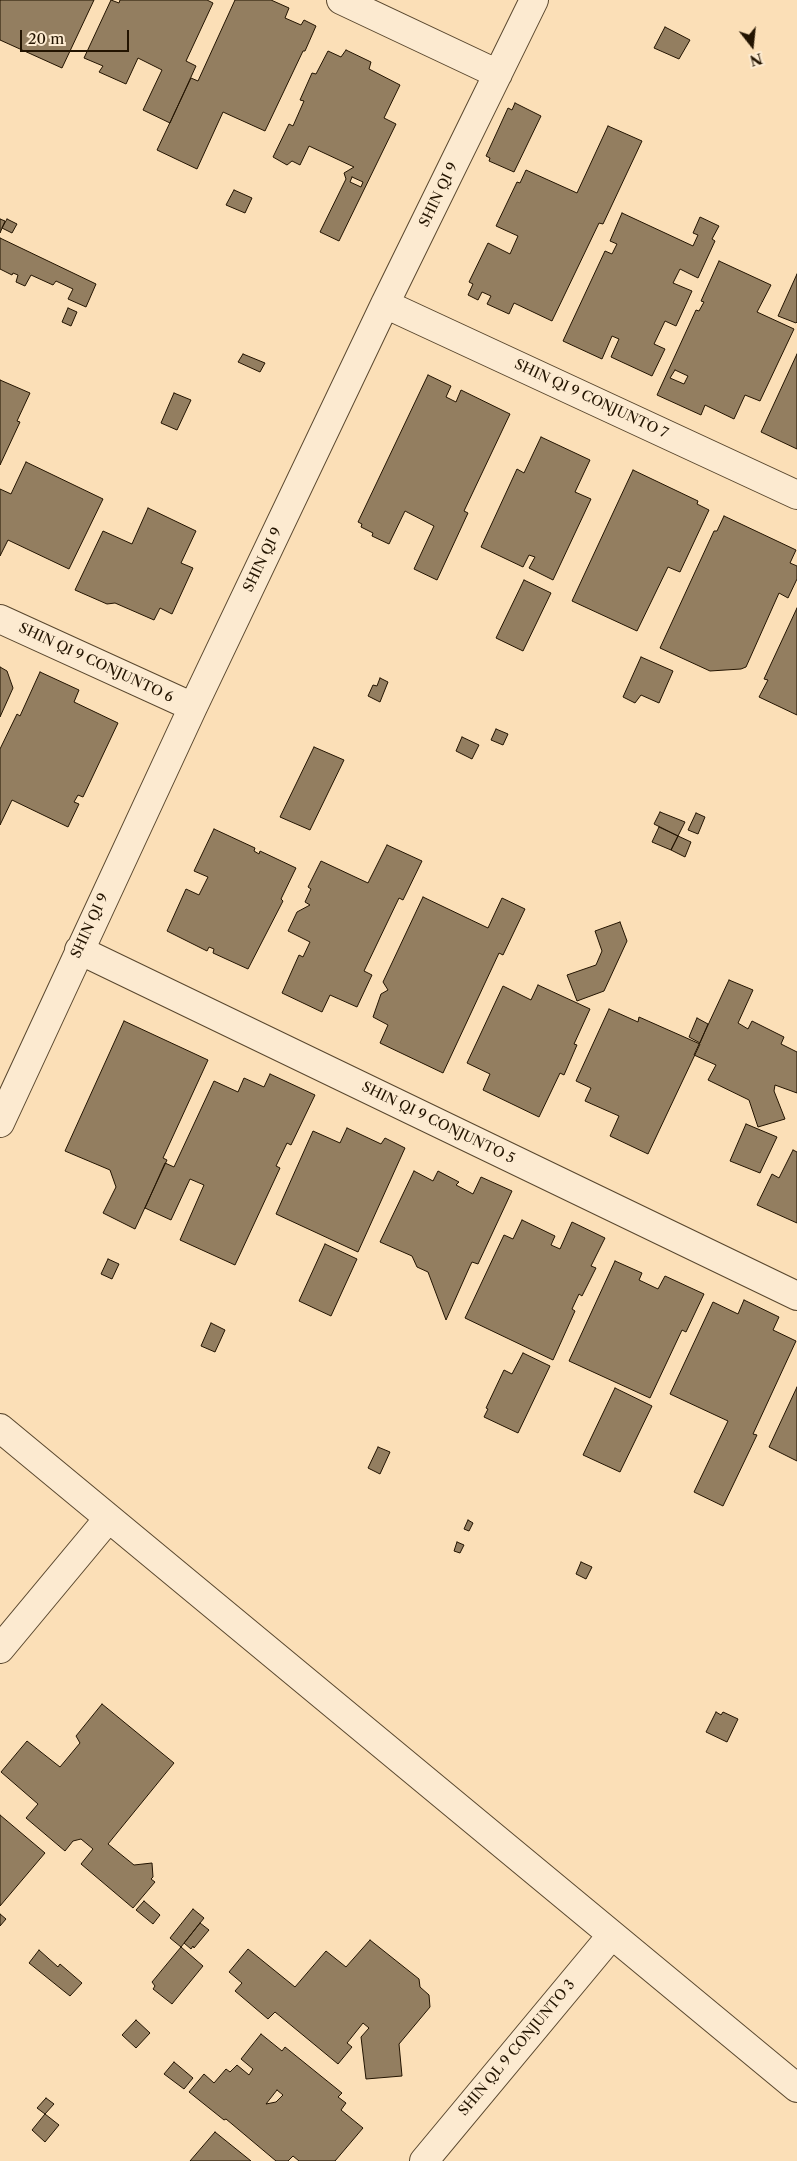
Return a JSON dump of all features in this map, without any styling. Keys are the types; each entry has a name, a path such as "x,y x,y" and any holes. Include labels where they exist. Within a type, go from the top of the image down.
{"street":[{"path":"340,0 498,74"},
{"name":"SHIN QI 9","path":"0,1123 193,707 385,304 534,0"},
{"name":"SHIN QI 9 CONJUNTO 7","path":"385,304 797,495"},
{"name":"SHIN QI 9 CONJUNTO 6","path":"0,618 193,707"},
{"name":"SHIN QI 9 CONJUNTO 5","path":"79,950 797,1296"},
{"path":"0,1428 611,1936 797,2088"},
{"path":"0,1649 108,1519"},
{"name":"SHIN QL 9 CONJUNTO 3","path":"424,2161 611,1936"}],"building":[{"path":"0,0 94,0 62,68 0,40"},
{"path":"111,0 119,3 120,0 207,0 213,3 186,61 196,66 170,123 143,110 162,70 138,58 126,84 99,72 103,66 84,58"},
{"path":"235,0 271,0 289,8 285,18 301,25 304,20 316,26 265,131 223,112 197,169 157,150 191,78 198,81"},
{"path":"665,27 690,40 679,59 654,48"},
{"path":"346,50 371,62 369,69 400,85 384,118 396,124 339,241 320,232 346,179 344,173 354,167 309,146 300,165 292,161 287,165 273,157 289,124 293,126 304,101 300,100 312,73 316,74 328,51 341,57","holes":["352,177 363,182 361,187 350,182"]},
{"path":"515,103 541,116 514,172 489,161 490,158 486,156 508,108 512,110"},
{"path":"608,126 642,141 603,224 599,223 552,321 514,303 509,314 487,304 491,296 482,292 478,300 468,295 473,284 469,282 488,243 510,254 518,236 496,226 517,182 520,183 526,170 577,193"},
{"path":"234,190 252,198 245,213 226,205"},
{"path":"622,213 693,246 698,235 693,233 700,217 719,226 712,239 715,241 698,278 680,269 673,283 692,291 676,326 665,321 654,344 665,349 652,376 611,357 619,339 612,336 602,359 563,341 605,251 612,254 617,244 610,241"},
{"path":"0,219 5,221 0,233"},
{"path":"7,219 17,224 12,233 2,228"},
{"path":"0,238 96,284 86,307 68,299 73,289 56,281 53,285 31,275 25,286 16,282 18,275 13,273 12,275 0,269"},
{"path":"719,261 771,285 757,312 794,329 760,401 745,395 734,419 705,405 701,415 657,395 696,310 699,311 704,302 701,301","holes":["675,370 688,376 684,384 670,378"]},
{"path":"797,274 797,322 796,323 778,316"},
{"path":"68,308 77,312 71,326 62,322"},
{"path":"243,354 265,363 260,372 238,362"},
{"path":"797,354 797,449 761,432"},
{"path":"428,375 451,386 446,397 456,402 461,390 510,414 464,511 468,513 437,580 414,569 434,526 405,511 389,544 372,536 373,533 361,527 362,524 358,522"},
{"path":"0,380 30,393 17,421 20,422 0,465"},
{"path":"174,393 191,400 177,430 161,423"},
{"path":"541,437 590,460 575,492 591,499 553,580 529,568 535,557 529,555 523,567 481,547 517,469 524,473"},
{"path":"26,462 103,499 69,569 8,540 0,556 0,489 11,494"},
{"path":"633,470 698,501 697,504 709,510 680,572 668,567 637,631 572,601"},
{"path":"148,508 196,531 181,563 193,568 172,614 160,608 154,620 115,603 107,604 75,590 103,531 132,544"},
{"path":"724,516 796,550 790,563 797,566 797,579 788,598 779,593 746,667 710,671 660,648 714,531 717,531"},
{"path":"524,580 551,593 523,651 496,638"},
{"path":"797,608 797,715 759,697 768,680 764,679"},
{"path":"641,657 673,671 659,703 641,695 635,703 623,697"},
{"path":"0,667 7,671 13,688 0,717"},
{"path":"40,672 79,690 74,702 118,723 83,797 78,795 74,802 79,804 68,827 12,800 0,825 0,749 17,714 20,716"},
{"path":"380,678 388,682 380,702 368,696 373,685 377,686"},
{"path":"496,729 508,734 503,745 491,740"},
{"path":"462,737 479,745 472,759 456,751"},
{"path":"314,747 344,760 310,830 280,817"},
{"path":"660,812 685,822 678,836 654,824"},
{"path":"696,813 705,817 698,834 688,830"},
{"path":"659,827 678,836 671,850 652,842"},
{"path":"214,829 255,848 254,851 259,854 260,851 296,868 281,899 283,901 248,969 213,953 214,949 209,947 207,951 167,931 186,889 199,895 208,877 194,871"},
{"path":"678,836 691,842 685,857 671,850"},
{"path":"387,845 422,861 403,900 399,898 364,971 372,975 357,1007 330,995 322,1012 282,993 299,955 303,957 310,942 288,931 297,912 310,905 305,902 311,889 308,887 321,861 368,883"},
{"path":"423,897 488,928 502,898 525,909 503,955 499,953 443,1073 380,1043 388,1025 373,1017 381,994 388,990 383,982"},
{"path":"620,922 627,941 604,991 577,1001 567,975 596,965 602,951 595,931"},
{"path":"729,980 753,990 738,1023 748,1029 752,1021 784,1037 781,1044 797,1052 797,1093 775,1085 774,1091 785,1119 758,1127 749,1100 708,1080 716,1065 694,1055"},
{"path":"538,985 590,1009 574,1044 577,1045 564,1075 560,1073 539,1117 483,1090 490,1074 467,1063 503,986 531,1000"},
{"path":"609,1009 638,1022 639,1017 700,1044 648,1154 610,1136 619,1116 585,1101 591,1088 576,1081"},
{"path":"697,1018 708,1024 700,1043 689,1037"},
{"path":"124,1021 208,1060 163,1158 167,1160 135,1229 103,1213 116,1187 110,1170 65,1151"},
{"path":"270,1074 315,1095 291,1145 287,1143 276,1166 280,1168 235,1265 180,1240 204,1185 190,1179 171,1220 145,1208 165,1163 174,1167 214,1081 238,1092 244,1078 264,1087"},
{"path":"746,1124 777,1137 760,1173 730,1161"},
{"path":"347,1128 381,1144 385,1138 405,1148 358,1252 276,1214 313,1131 340,1143"},
{"path":"793,1150 797,1152 797,1223 757,1205 772,1174 779,1178"},
{"path":"414,1171 433,1181 438,1171 459,1182 456,1185 473,1194 481,1177 512,1191 478,1264 472,1262 446,1320 428,1272 417,1267 412,1256 380,1242"},
{"path":"522,1220 555,1236 551,1245 560,1249 572,1222 605,1238 591,1266 596,1268 582,1296 579,1294 572,1309 575,1311 553,1360 465,1318 504,1235 513,1239"},
{"path":"325,1244 357,1259 331,1316 299,1301"},
{"path":"108,1259 119,1264 112,1279 101,1274"},
{"path":"615,1261 642,1273 639,1280 658,1289 665,1276 704,1294 686,1332 682,1330 650,1398 569,1361"},
{"path":"744,1300 779,1317 773,1330 796,1341 753,1434 757,1435 723,1506 694,1492 728,1421 670,1394 713,1302 738,1314"},
{"path":"211,1323 225,1330 215,1352 201,1346"},
{"path":"523,1353 550,1366 518,1433 484,1417 488,1409 486,1408 504,1370 512,1374"},
{"path":"797,1387 797,1461 769,1447"},
{"path":"615,1388 652,1406 620,1472 583,1455"},
{"path":"378,1447 390,1452 380,1474 368,1468"},
{"path":"468,1520 473,1523 469,1531 464,1529"},
{"path":"457,1542 464,1545 460,1553 454,1551"},
{"path":"581,1562 592,1567 586,1579 576,1574"},
{"path":"102,1704 174,1763 108,1844 134,1865 152,1863 153,1877 151,1879 155,1882 133,1908 81,1864 93,1849 81,1839 73,1841 65,1851 26,1818 38,1804 1,1772 27,1741 60,1767 80,1743 76,1736"},
{"path":"716,1712 721,1715 723,1712 738,1719 727,1742 706,1732"},
{"path":"0,1815 45,1853 0,1906"},
{"path":"144,1901 160,1915 153,1924 136,1910"},
{"path":"193,1909 204,1918 181,1947 170,1938"},
{"path":"0,1914 6,1919 0,1926"},
{"path":"200,1923 209,1930 191,1949 184,1943"},
{"path":"370,1940 419,1979 420,1987 429,1995 430,2007 399,2044 402,2076 366,2079 361,2037 369,2028 363,2023 347,2043 352,2047 338,2064 275,2012 268,2019 235,1991 242,1983 229,1972 248,1949 295,1987 326,1951 346,1967"},
{"path":"181,1947 203,1966 172,2004 153,1989 155,1986 152,1982"},
{"path":"39,1950 58,1967 60,1964 82,1983 70,1996 29,1963"},
{"path":"136,2020 150,2033 136,2048 122,2035"},
{"path":"261,2034 282,2051 285,2047 342,2093 338,2097 346,2103 341,2110 363,2128 335,2161 299,2161 293,2156 288,2161 276,2161 226,2119 224,2120 189,2092 204,2074 214,2083 226,2069 230,2072 237,2065 249,2075 253,2069 241,2059","holes":["277,2090 283,2095 276,2102 266,2104"]},
{"path":"174,2062 193,2078 184,2089 164,2074"},
{"path":"46,2098 54,2104 45,2114 37,2108"},
{"path":"45,2114 59,2125 45,2142 32,2130"},
{"path":"215,2132 251,2161 190,2161"}]}
